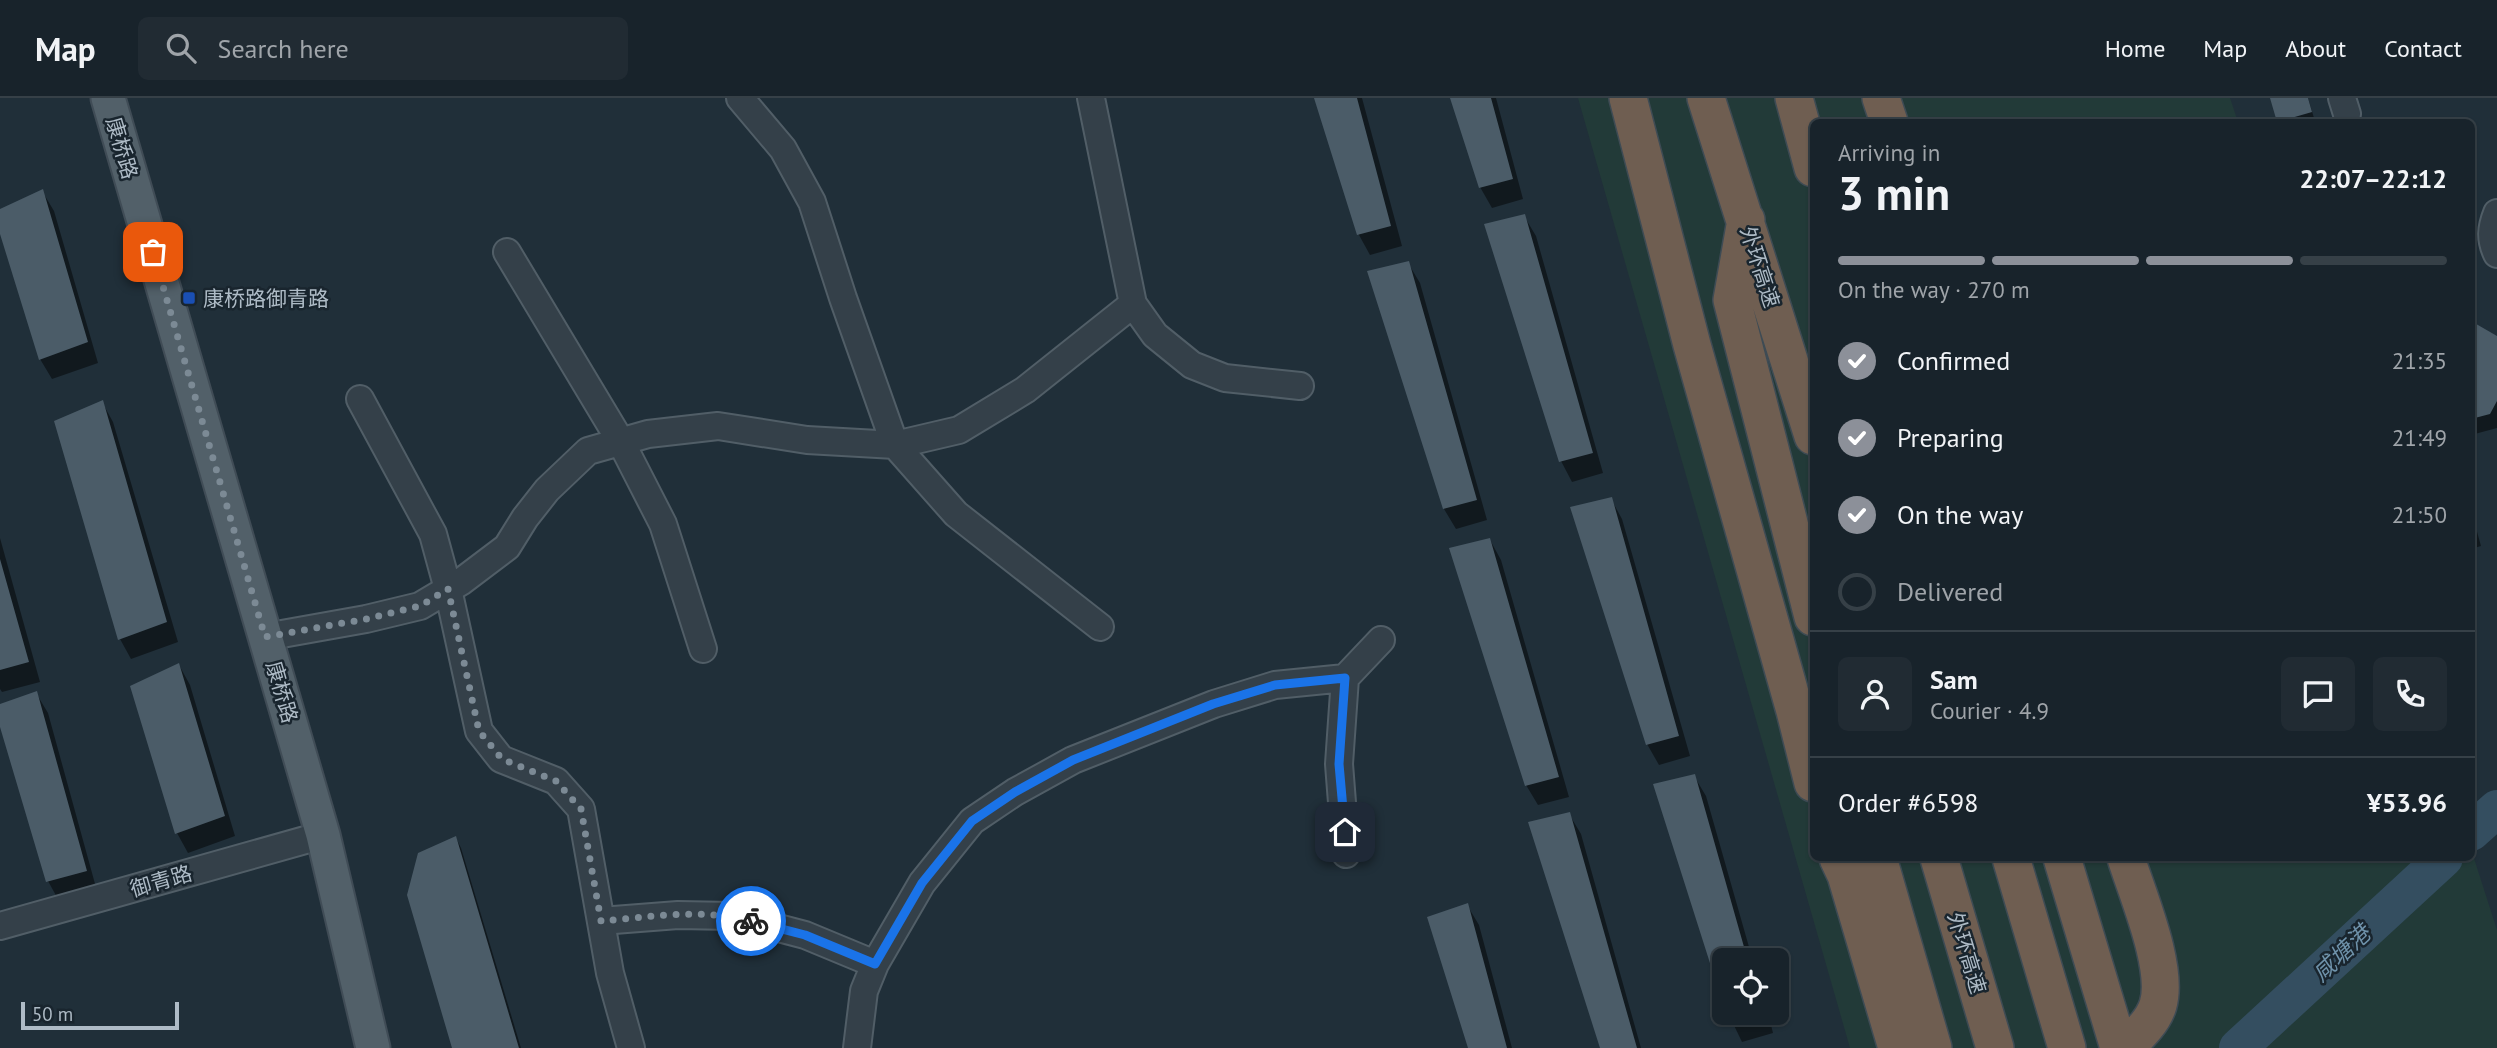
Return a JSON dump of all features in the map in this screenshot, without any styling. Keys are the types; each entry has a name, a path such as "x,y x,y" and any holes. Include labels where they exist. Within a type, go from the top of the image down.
{"highway":[{"path":"1628,98 1692,345 1810,771"},
{"name":"外环高速","path":"1706,98 1810,426"},
{"path":"1794,98 1810,157"},
{"path":"1881,98 1888,119"},
{"path":"1746,220 1732,300 1810,605"},
{"path":"1879,861 1933,1048"},
{"name":"外环高速","path":"1940,861 1990,1031"},
{"path":"2012,861 2067,1048"},
{"path":"2064,861 2119,1048"},
{"path":"2125,1048 2145,1028 2158,1008 2162,984 2157,958 2127,861"},
{"path":"1839,862 1831,897 1875,1048"},
{"path":"1839,862 1896,1048"}],"main road":[{"name":"康桥路","path":"108,98 323,835 373,1048"}],"street":[{"path":"740,98 783,149 812,202 895,445 956,514 1100,627"},
{"path":"1091,98 1133,304 1155,335 1192,365 1226,378 1300,386"},
{"path":"2497,213 2491,239 2497,254"},
{"path":"507,252 621,442 663,524 703,649"},
{"path":"265,637 366,619 420,606 507,547 547,490 588,451 648,434 718,426 807,440 895,445 959,430 1025,390 1133,304"},
{"path":"360,399 433,534 448,589 479,731 502,759 556,781 581,809 610,973 631,1048"},
{"path":"1346,854 1339,764 1345,678 1381,640"},
{"path":"857,1048 864,991 875,964 922,883 972,821 1015,792 1073,760 1213,704 1275,685 1345,678"},
{"name":"御青路","path":"0,926 323,835"},
{"path":"601,921 678,915 733,916 805,935 875,964"}],"green space":[{"path":"1578,98 2230,98 2237,119 1810,119 1810,861 2475,861 2497,930 2497,1048 1850,1048"}],"building":[{"path":"1314,98 1357,98 1391,226 1357,235"},
{"path":"1450,98 1491,98 1513,179 1479,188"},
{"path":"2270,98 2308,98 2312,112 2288,119 2276,119"},
{"path":"43,189 88,342 39,360 0,234 0,209"},
{"path":"1525,214 1593,453 1559,462 1484,224"},
{"path":"1409,261 1477,500 1443,509 1367,271"},
{"path":"2475,323 2497,336 2497,401 2490,414 2475,418"},
{"path":"103,400 167,622 118,640 54,421"},
{"path":"1612,497 1679,736 1646,745 1570,507"},
{"path":"1490,538 1559,777 1525,786 1449,548"},
{"path":"0,559 29,662 0,670"},
{"path":"179,663 225,816 175,834 130,686"},
{"path":"37,691 87,871 46,882 0,727 0,704"},
{"path":"1695,774 1744,948 1712,948 1712,969 1653,784"},
{"path":"1570,812 1637,1048 1600,1048 1528,822"},
{"path":"456,836 519,1048 452,1048 407,895 418,853"},
{"path":"1468,903 1507,1048 1468,1048 1427,917"}],"waterway":[{"name":"咸塘港","path":"2475,828 2497,809"},
{"name":"咸塘港","path":"2238,1048 2441,861"}],"way so far":[{"path":"153,252 265,637 366,619 420,606 448,589 479,731 502,759 556,781 581,809 601,921 678,915 733,916 751,921"}],"place":[{"name":"康桥路御青路","path":"189,298"}],"route":[{"path":"751,921 805,935 875,964 922,883 972,821 1015,792 1073,760 1213,704 1275,685 1345,678 1339,764 1345,832"}]}
